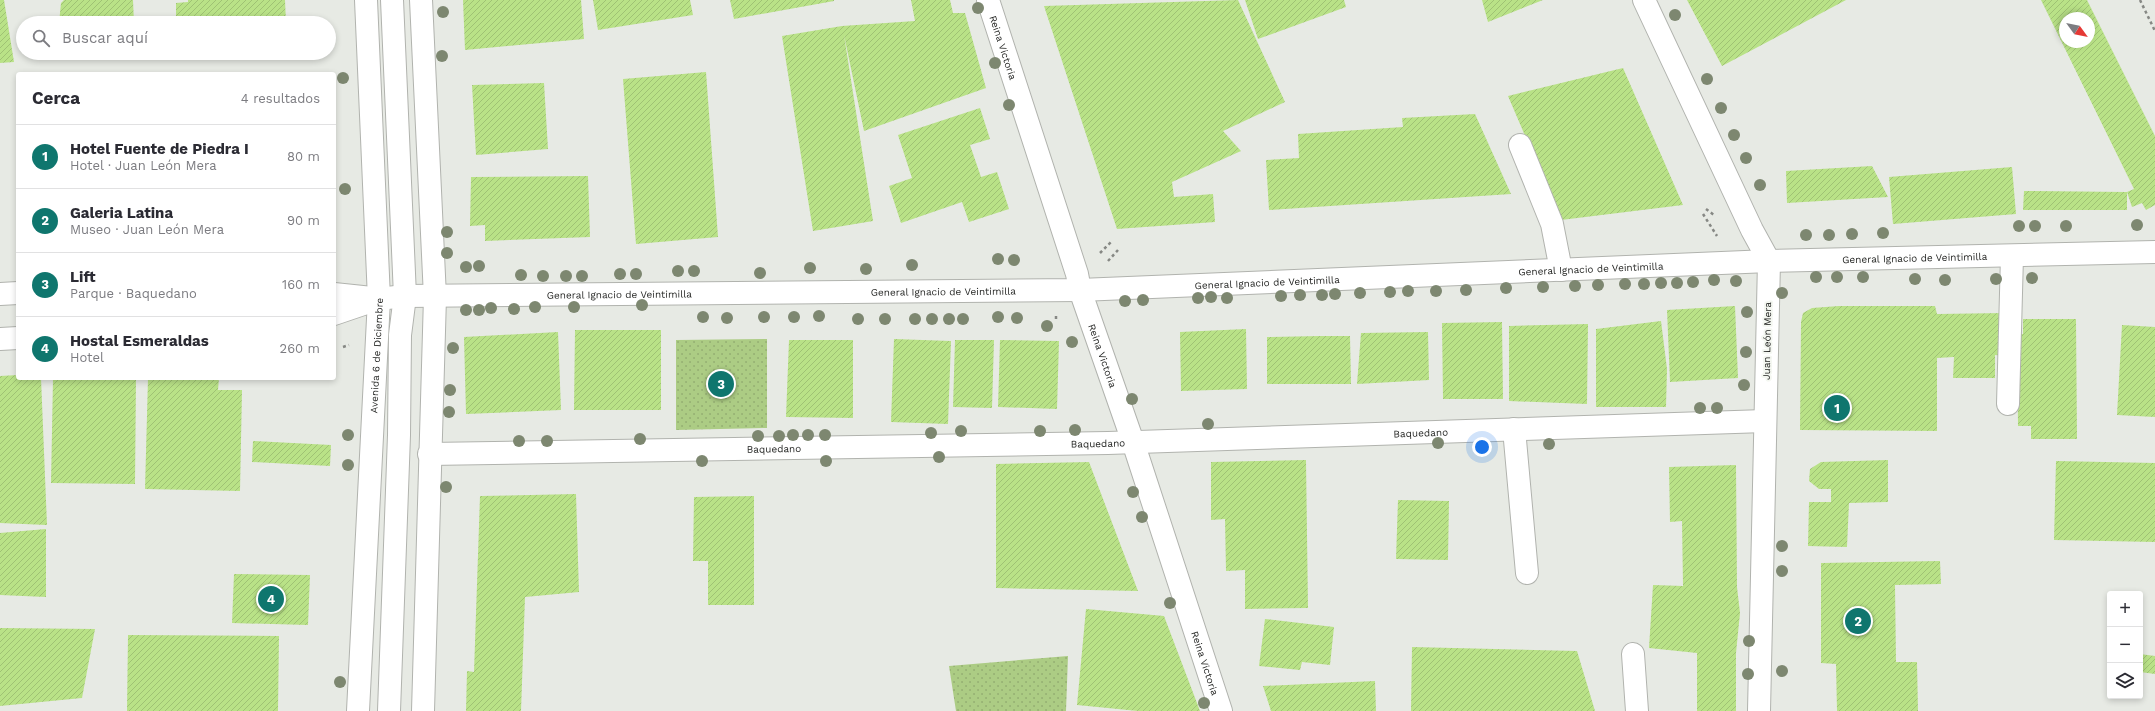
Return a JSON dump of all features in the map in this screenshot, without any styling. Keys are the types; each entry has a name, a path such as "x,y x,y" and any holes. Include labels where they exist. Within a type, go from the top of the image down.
{"street":[{"name":"Avenida 6 de Diciembre","path":"358,711 379,299 366,0"},
{"path":"389,711 400,335 404,296 392,0"},
{"path":"421,0 435,297 429,454 423,711"},
{"name":"Reina Victoria","path":"988,0 1077,274 1080,290 1133,442 1221,711"},
{"path":"1644,0 1752,230 1769,261"},
{"path":"1520,145 1552,224 1561,270"},
{"name":"General Ignacio de Veintimilla","path":"336,313 379,299 404,296 435,297 1080,290 1769,261 2155,252"},
{"path":"2008,404 2012,256"},
{"name":"Juan León Mera","path":"1759,711 1769,261"},
{"path":"0,294 16,293"},
{"name":"General Ignacio de Veintimilla","path":"336,294 379,299"},
{"path":"0,339 16,338"},
{"name":"Baquedano","path":"429,454 1133,442 1765,421"},
{"path":"1514,429 1527,573"},
{"path":"1633,654 1637,711"}],"path":[{"path":"2140,0 2155,31"},
{"path":"1703,214 1720,240"}],"green space":[{"path":"767,339 767,428 676,430 676,340"},
{"path":"1068,656 1066,711 956,711 949,666"}],"building":[{"path":"0,0 4,0 14,62 0,63"},
{"path":"64,0 133,0 134,16 60,16 61,3"},
{"path":"188,0 285,0 286,16 176,16 176,3 188,2"},
{"path":"463,0 581,0 584,39 465,50"},
{"path":"593,0 690,0 693,15 598,30"},
{"path":"730,0 834,0 834,1 734,19"},
{"path":"911,0 950,0 953,13 965,13 986,88 864,131 844,35 873,221 813,231 782,36 842,26 915,21"},
{"path":"1238,0 1285,102 1223,131 1241,151 1172,182 1174,197 1213,194 1215,222 1117,229 1044,6"},
{"path":"1245,0 1344,0 1346,7 1258,39"},
{"path":"1482,0 1543,0 1488,22"},
{"path":"1687,0 1846,0 1722,66"},
{"path":"2041,0 2087,0 2093,12 2059,12 2059,37"},
{"path":"2095,16 2155,136 2155,205 2146,210 2142,203 2132,207 2127,192 2134,189 2065,48 2095,48"},
{"path":"1623,68 1683,205 1561,220 1508,96"},
{"path":"706,72 718,237 636,244 623,79"},
{"path":"544,83 548,149 476,155 472,85"},
{"path":"980,108 990,139 970,145 981,177 997,172 1009,209 969,222 962,202 901,223 889,186 912,178 898,135"},
{"path":"1475,114 1511,194 1269,210 1266,160 1299,158 1298,134 1403,127 1402,118"},
{"path":"1872,166 1888,197 1787,203 1786,171"},
{"path":"2012,167 2016,214 1893,224 1889,177"},
{"path":"588,176 590,237 485,241 485,225 470,226 471,177"},
{"path":"2024,191 2127,192 2127,210 2023,210"},
{"path":"1735,306 1738,378 1670,382 1667,310"},
{"path":"1839,306 1935,306 1937,314 2005,313 2005,356 1995,355 1995,378 1953,378 1954,357 1937,358 1937,431 1800,430 1801,322 1803,313 1812,308"},
{"path":"2023,319 2076,319 2077,439 2031,439 2031,426 2018,426 2017,334 2023,334"},
{"path":"1661,321 1667,369 1666,407 1596,407 1596,329"},
{"path":"1502,322 1503,399 1443,399 1442,323"},
{"path":"1588,324 1587,404 1509,401 1509,326"},
{"path":"2122,325 2155,327 2155,417 2117,415"},
{"path":"1246,329 1247,389 1181,391 1180,332"},
{"path":"575,330 661,330 661,410 574,410"},
{"path":"558,332 561,410 466,414 464,337"},
{"path":"1428,332 1429,380 1357,384 1361,333"},
{"path":"1350,336 1351,384 1267,384 1267,337"},
{"path":"894,339 951,341 948,424 891,422"},
{"path":"789,340 853,340 853,418 786,417"},
{"path":"955,340 994,340 992,408 953,407"},
{"path":"1000,340 1059,341 1057,409 998,407"},
{"path":"16,375 16,380 41,380 47,525 0,523 0,376"},
{"path":"53,380 136,380 135,484 51,483"},
{"path":"148,380 219,380 218,390 242,390 240,491 145,489"},
{"path":"253,441 331,445 330,466 252,462"},
{"path":"1306,460 1308,608 1245,609 1245,570 1226,571 1225,519 1211,520 1211,462"},
{"path":"1888,460 1888,502 1849,503 1847,547 1808,546 1809,502 1831,502 1831,489 1819,489 1809,481 1810,469 1821,462"},
{"path":"2056,461 2155,463 2155,542 2054,540"},
{"path":"1089,462 1138,591 996,588 996,464"},
{"path":"1736,465 1737,587 1740,613 1736,653 1736,711 1697,711 1697,653 1649,648 1653,585 1683,586 1682,521 1670,522 1669,467"},
{"path":"576,494 579,592 525,597 521,711 466,711 467,671 474,672 480,496"},
{"path":"754,496 754,605 708,605 708,561 693,561 694,497"},
{"path":"1398,500 1449,501 1448,560 1396,559"},
{"path":"46,529 46,597 0,595 0,533"},
{"path":"1940,561 1941,584 1895,585 1896,662 1917,662 1918,711 1837,711 1836,664 1821,663 1821,563"},
{"path":"234,574 310,575 308,625 232,623"},
{"path":"1086,609 1164,616 1200,711 1138,711 1077,705"},
{"path":"1265,619 1334,627 1330,665 1302,662 1300,670 1259,666"},
{"path":"0,628 95,629 82,698 0,706"},
{"path":"128,635 279,636 278,711 127,711"},
{"path":"1412,647 1577,651 1595,711 1411,711"},
{"path":"2143,654 2155,656 2155,674 2143,672"},
{"path":"1375,681 1376,711 1271,711 1263,686"}],"place":[{"name":"Lift","path":"721,384"},
{"name":"Hotel Fuente de Piedra I","path":"1837,408"},
{"name":"Hostal Esmeraldas","path":"271,599"},
{"name":"Galeria Latina","path":"1858,621"}]}
